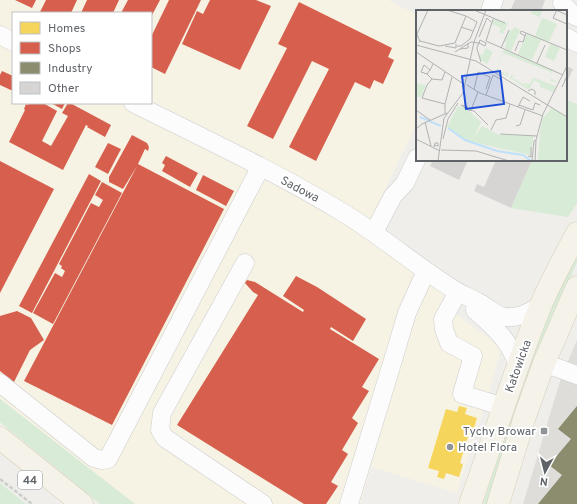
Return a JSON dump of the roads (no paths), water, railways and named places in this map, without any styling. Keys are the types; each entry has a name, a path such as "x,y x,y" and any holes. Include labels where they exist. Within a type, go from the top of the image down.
{"main road":[{"name":"Katowicka","path":"470,504 518,364 541,305 577,233"},
{"name":"Katowicka","path":"498,504 523,423 544,363 577,287"},
{"name":"44","path":"0,438 82,504"},
{"name":"44","path":"0,456 60,504"}],"street":[{"path":"490,10 494,0"},
{"path":"561,5 577,17"},
{"path":"0,35 12,41"},
{"path":"567,38 577,43"},
{"name":"Sadowa","path":"135,104 342,212 374,232 426,271 458,292 478,301 501,315 509,317 519,316 541,305"},
{"path":"374,232 393,196 405,183 416,160"},
{"path":"0,383 94,458 102,460 108,459 260,168"},
{"path":"244,262 162,413 160,430 165,438 263,504"},
{"path":"349,504 394,360 407,313 426,271"},
{"path":"458,292 443,319 444,329 449,343 473,356 462,394 504,407"},
{"name":"Sadowa","path":"458,292 471,307 502,335 518,364"},
{"path":"544,363 577,375"}],"place":[{"name":"Tychy Browar","path":"544,431"},
{"name":"Hotel Flora","path":"450,447"}]}
